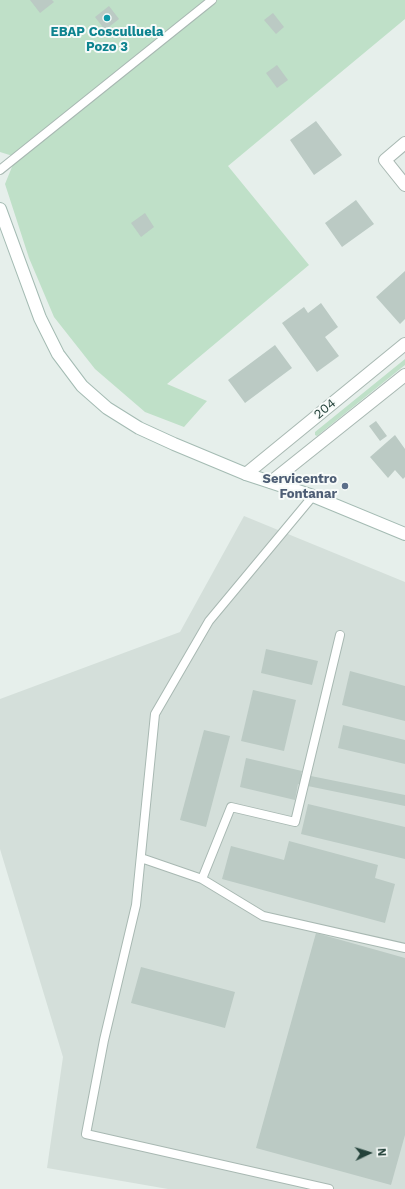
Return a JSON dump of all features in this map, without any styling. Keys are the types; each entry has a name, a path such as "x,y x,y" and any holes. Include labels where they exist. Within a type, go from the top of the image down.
{"main road":[{"path":"405,143 385,160 405,185"},
{"path":"0,209 40,318 58,354 82,386 107,408 139,428 174,444 246,474 313,496 405,534"},
{"name":"204","path":"246,474 405,344"},
{"name":"204","path":"271,482 405,375"}],"lane":[{"path":"0,170 212,0"},
{"path":"313,496 209,621 155,714 136,904 104,1040 86,1134 329,1189"},
{"path":"202,879 231,807 295,822 340,635"},
{"path":"141,858 202,879 263,916 405,948"}],"shaded area":[{"path":"244,516 405,582 405,1189 168,1189 47,1168 63,1057 0,849 0,699 180,632"}],"green space":[{"path":"0,0 405,0 405,19 228,166 309,265 167,384 207,401 184,427 145,412 95,369 54,317 29,258 5,184 16,157 0,152"},
{"path":"405,359 405,365 317,436 315,435 315,432"}],"building":[{"path":"30,0 52,0 54,2 40,13"},
{"name":"EBAP Cosculluela Pozo 3","path":"109,6 119,19 105,30 95,17"},
{"path":"273,13 284,27 276,34 264,20"},
{"path":"277,65 288,80 277,88 266,73"},
{"path":"316,121 342,155 314,175 290,140"},
{"path":"356,200 374,224 342,247 325,223"},
{"path":"145,213 154,227 141,237 131,223"},
{"path":"405,271 405,319 400,324 376,297"},
{"path":"321,303 338,327 325,337 339,356 317,372 282,323 304,307 308,313"},
{"path":"275,345 292,368 245,403 228,380"},
{"path":"376,421 387,436 380,441 369,426"},
{"path":"395,435 405,449 405,477 403,479 395,470 388,478 370,457"},
{"path":"266,649 318,661 312,685 261,673"},
{"path":"350,671 405,686 405,721 342,705"},
{"path":"253,690 296,700 284,751 241,741"},
{"path":"343,725 405,740 405,764 338,748"},
{"path":"204,730 230,736 206,827 180,820"},
{"path":"246,758 302,771 301,774 405,795 405,806 298,784 295,800 240,787"},
{"path":"308,804 405,827 405,859 301,834"},
{"path":"289,841 378,865 375,878 395,884 385,923 222,879 231,846 284,860"},
{"path":"316,933 405,958 405,1135 391,1185 256,1148"},
{"path":"141,967 235,992 225,1028 131,1003"}],"place":[{"name":"EBAP Cosculluela Pozo 3","path":"107,18"},
{"name":"Servicentro Fontanar","path":"345,486"}]}
